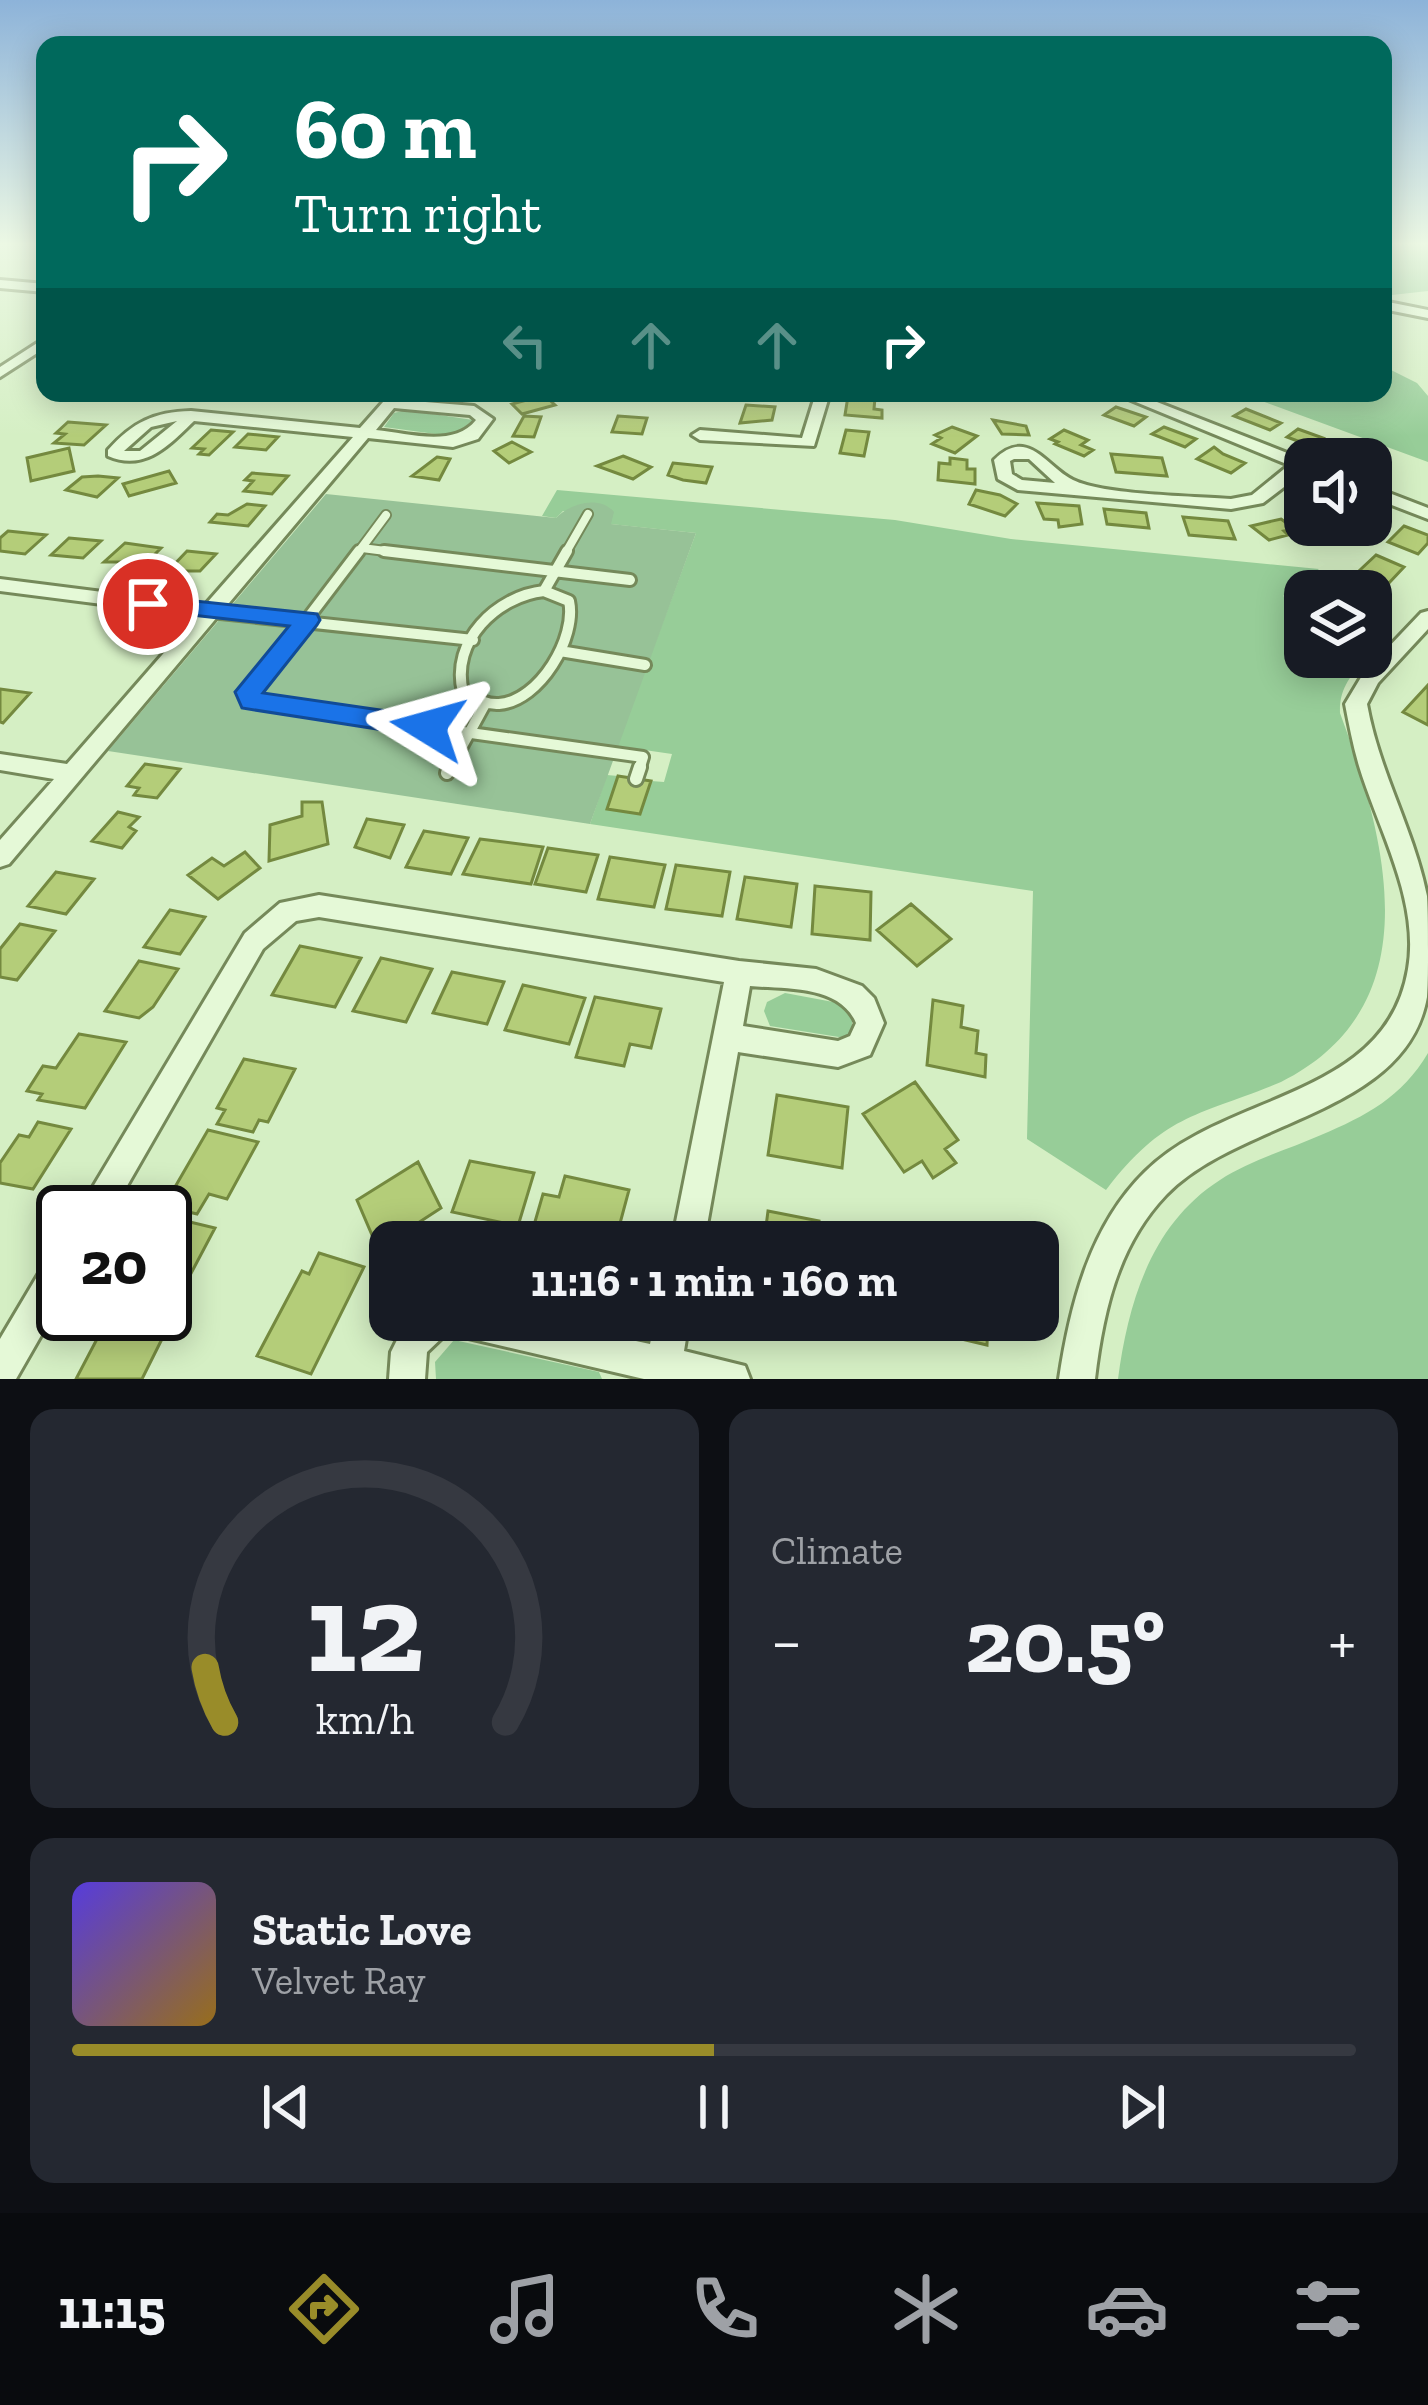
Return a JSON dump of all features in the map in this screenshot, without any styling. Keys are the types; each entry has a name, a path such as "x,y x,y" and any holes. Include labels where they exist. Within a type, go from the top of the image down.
{"street":[{"path":"1395,307 1428,314"},
{"path":"0,373 36,348"},
{"path":"0,359 19,360"},
{"path":"0,857 392,402"},
{"path":"191,416 459,442 472,436 485,419 470,410 420,402"},
{"path":"700,435 808,443 820,402"},
{"path":"1144,402 1284,457"},
{"path":"1085,490 1240,504 1257,499 1284,479"},
{"path":"1392,499 1428,514"},
{"path":"0,585 211,612"},
{"path":"1077,1379 1099,1273 1140,1199 1197,1150 1314,1101 1365,1071 1406,1018 1426,948 1418,894 1356,704 1370,679 1428,617"},
{"path":"0,762 71,773"},
{"path":"110,1185 254,941 289,910 320,906 843,988 863,1002 870,1023 860,1046 838,1054 728,1036"},
{"path":"692,1221 739,973"},
{"path":"0,1372 36,1311"},
{"path":"407,1379 413,1341"},
{"path":"540,1341 662,1372 732,1379"},
{"path":"662,1372 668,1341"}],"lane":[{"path":"544,591 588,514"},
{"path":"386,515 249,692 252,701 643,757 636,779"},
{"path":"362,548 629,580"},
{"path":"544,591 569,601 574,609 560,651 538,686 525,696 485,704 459,685 473,640 506,601 544,591"},
{"path":"211,612 473,640"},
{"path":"560,651 645,664"},
{"path":"447,773 485,704"}],"green space":[{"path":"1392,370 1417,383 1428,396 1428,462 1392,449 1392,438 1363,438 1265,402 1392,402"},
{"path":"406,410 473,420 466,431 450,436 384,427 394,413"},
{"path":"557,490 895,520 1011,539 1319,569 1284,570 1284,678 1350,678 1340,713 1373,818 1383,871 1385,922 1378,969 1359,1013 1328,1051 1281,1082 1166,1131 1127,1164 1106,1190 1027,1139 1033,891 590,824 607,775 618,776 607,809 640,814 651,781 664,782 672,754 617,746 696,533 610,524 563,511 556,518 542,516"},
{"path":"326,494 556,518 593,502 614,512 611,524 696,533 590,824 108,751"},
{"path":"785,993 844,1004 852,1010 852,1032 845,1038 770,1026 764,1011 767,1002"},
{"path":"1428,1053 1428,1379 1118,1379 1136,1294 1176,1219 1220,1180 1368,1112 1407,1082"},
{"path":"459,1341 599,1372 602,1379 436,1379 435,1362"}],"building":[{"path":"552,402 555,405 522,414 512,404"},
{"path":"847,402 875,402 874,409 882,410 882,418 845,415"},
{"path":"746,405 775,407 772,420 740,423"},
{"path":"1116,407 1146,417 1134,426 1104,415"},
{"path":"1246,409 1281,423 1270,430 1234,416"},
{"path":"524,416 541,417 534,437 513,436"},
{"path":"618,416 647,418 642,434 612,432"},
{"path":"993,420 1026,426 1029,435 1002,434"},
{"path":"68,422 106,425 84,445 54,443 65,434 56,433"},
{"path":"952,427 977,436 955,453 932,444 941,438 935,435"},
{"path":"1164,427 1196,439 1185,447 1152,434"},
{"path":"1298,429 1323,438 1290,438"},
{"path":"211,430 233,432 209,455 199,454 204,449 192,448"},
{"path":"846,430 869,432 864,456 840,453"},
{"path":"1064,430 1088,440 1081,445 1093,450 1084,456 1050,439"},
{"path":"248,434 278,437 266,450 235,447"},
{"path":"512,442 531,452 509,463 494,451"},
{"path":"1214,447 1245,463 1231,473 1197,459"},
{"path":"69,448 74,471 31,481 27,458"},
{"path":"1111,454 1162,458 1167,476 1116,472"},
{"path":"623,456 651,467 633,479 597,466"},
{"path":"437,457 450,459 439,480 412,476"},
{"path":"950,458 967,460 967,469 975,469 975,484 938,480 939,463 950,464"},
{"path":"673,463 712,467 706,483 668,475"},
{"path":"169,471 176,483 129,496 123,484"},
{"path":"252,473 288,476 272,494 244,491 253,481 245,480"},
{"path":"82,477 118,478 97,497 66,490"},
{"path":"976,490 1017,504 1005,516 969,504"},
{"path":"1037,503 1079,506 1082,524 1059,527 1058,520 1044,519"},
{"path":"247,504 265,506 248,526 210,522 217,514 228,515"},
{"path":"1104,509 1146,513 1149,528 1107,524"},
{"path":"1183,517 1228,521 1235,539 1189,535"},
{"path":"1281,519 1284,536 1269,540 1251,526"},
{"path":"1404,526 1428,535 1428,543 1418,554 1392,544"},
{"path":"8,531 46,535 25,554 0,551 0,538"},
{"path":"69,538 101,541 83,558 51,555"},
{"path":"125,543 161,548 147,562 104,562"},
{"path":"187,551 216,554 200,571 168,571"},
{"path":"1376,555 1404,567 1392,580 1392,570 1360,570"},
{"path":"1428,685 1428,725 1403,712"},
{"path":"0,689 30,693 3,723 0,722"},
{"path":"145,764 180,769 157,798 134,795 139,788 127,786"},
{"path":"618,776 651,781 640,814 607,809"},
{"path":"302,802 322,802 328,844 269,861 270,825 302,816"},
{"path":"118,812 139,817 129,827 136,831 122,848 92,841"},
{"path":"367,819 404,825 390,858 355,847"},
{"path":"424,831 468,838 451,874 406,867"},
{"path":"480,839 543,847 531,884 463,874"},
{"path":"548,848 598,855 586,892 535,884"},
{"path":"245,852 260,868 218,899 188,875 212,858 224,866"},
{"path":"610,857 665,865 654,907 598,899"},
{"path":"676,865 730,872 722,916 666,909"},
{"path":"56,872 94,879 66,914 28,906"},
{"path":"745,877 797,884 791,927 737,919"},
{"path":"815,886 871,892 870,940 812,934"},
{"path":"911,904 951,939 917,966 877,930"},
{"path":"170,910 205,917 180,954 144,947"},
{"path":"20,924 55,931 17,980 0,977 0,949"},
{"path":"300,946 361,958 335,1007 272,995"},
{"path":"381,958 432,969 406,1022 353,1011"},
{"path":"139,961 178,969 153,1007 139,1018 105,1011"},
{"path":"452,972 504,982 487,1024 433,1013"},
{"path":"523,985 585,998 569,1044 505,1030"},
{"path":"595,997 661,1009 651,1048 630,1044 624,1066 576,1057"},
{"path":"933,1000 963,1006 961,1027 978,1031 976,1053 986,1055 985,1077 927,1065"},
{"path":"79,1034 126,1042 85,1108 38,1100 42,1094 27,1091 43,1066 56,1068"},
{"path":"244,1059 295,1069 268,1122 259,1120 253,1132 217,1124 225,1110 217,1108"},
{"path":"915,1082 958,1140 945,1149 956,1163 933,1178 922,1161 904,1172 863,1114"},
{"path":"777,1095 848,1107 842,1168 768,1155"},
{"path":"38,1122 71,1129 33,1189 0,1183 0,1163 19,1135 29,1137"},
{"path":"208,1130 258,1142 227,1199 209,1194 197,1214 192,1213 192,1185 176,1185"},
{"path":"470,1161 534,1173 520,1221 452,1212"},
{"path":"418,1162 441,1208 421,1221 369,1221 369,1228 357,1200"},
{"path":"565,1176 629,1190 621,1221 535,1221 543,1194 559,1197"},
{"path":"768,1211 819,1221 767,1221"},
{"path":"192,1222 215,1228 192,1272"},
{"path":"319,1253 364,1267 311,1374 257,1356 302,1271 309,1274"},
{"path":"96,1341 161,1341 142,1379 76,1379"}],"route":[{"path":"148,604 308,620 249,692 252,701 428,727"}]}
